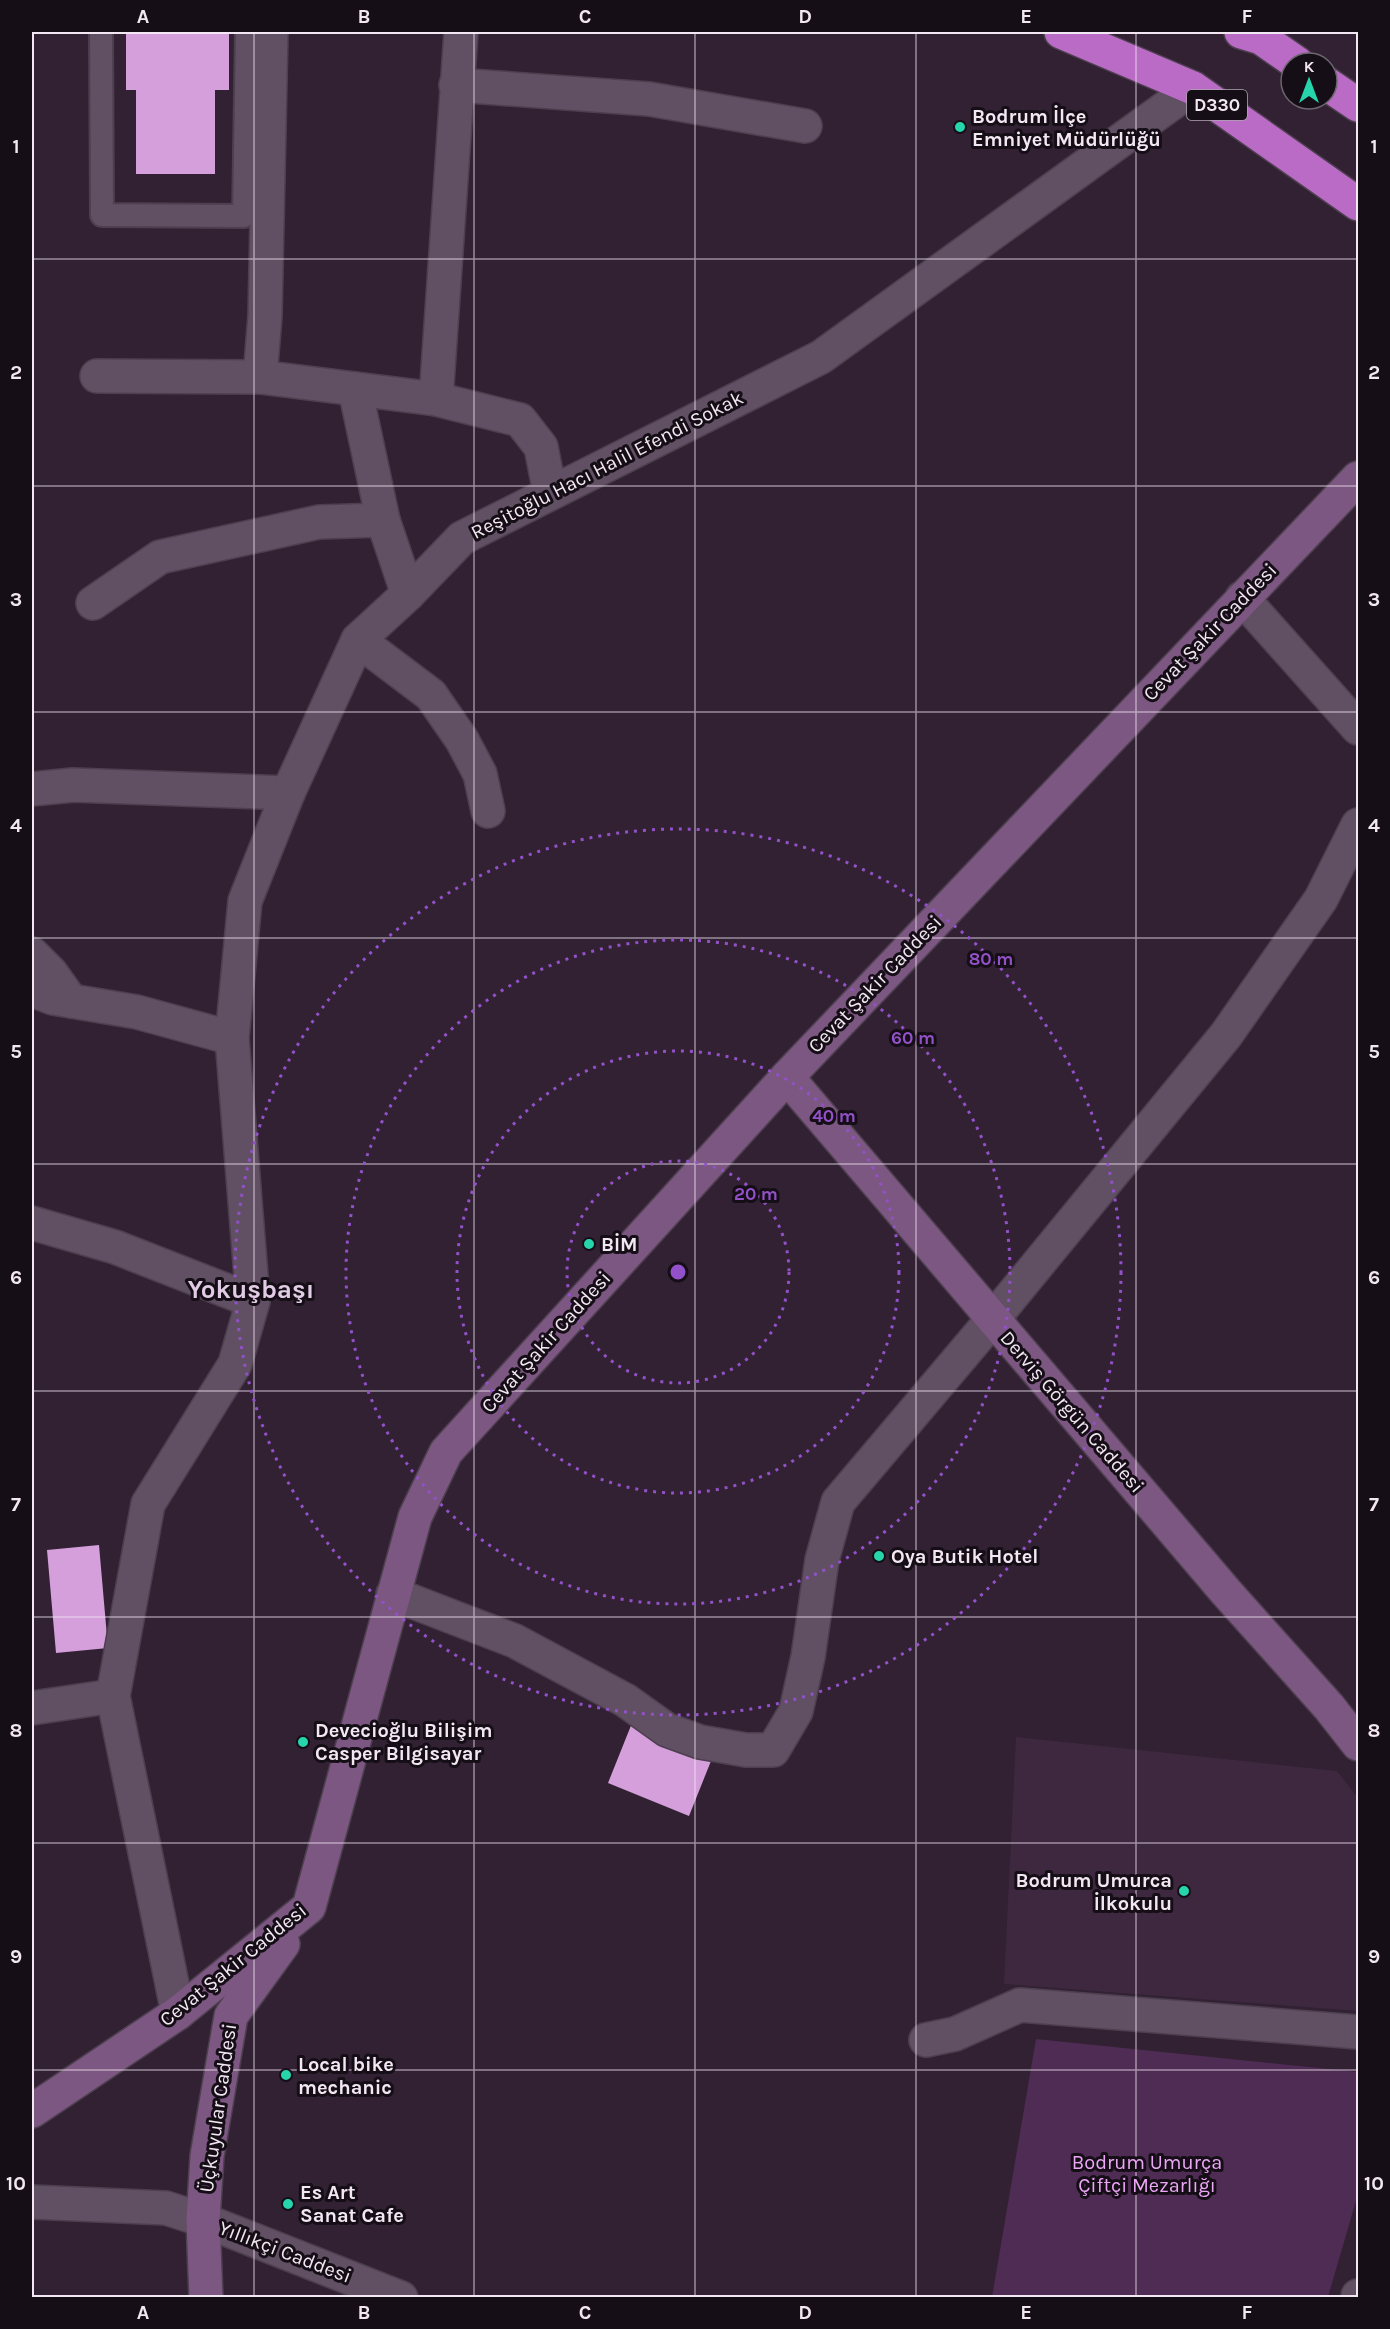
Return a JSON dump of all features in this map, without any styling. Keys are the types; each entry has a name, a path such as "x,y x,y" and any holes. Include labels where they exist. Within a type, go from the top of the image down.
{"highway":[{"name":"D330","path":"1060,32 1193,88 1359,204"},
{"path":"1240,32 1261,38 1280,51"},
{"path":"1339,92 1359,105"}],"main road":[{"name":"Cevat Şakir Caddesi","path":"32,2111 178,2013 309,1908 415,1517 446,1452 787,1077 1359,478"},
{"name":"Derviş Görgün Caddesi","path":"787,1077 992,1320 1359,1744"},
{"name":"Üçkuyular Caddesi","path":"206,2298 203,2220 207,2156 231,2016 309,1908"}],"street":[{"path":"260,377 265,316 270,32"},
{"path":"436,399 461,32"},
{"path":"456,85 649,99 805,126"},
{"name":"Reşitoğlu Hacı Halil Efendi Sokak","path":"178,2013 113,1696 148,1504 235,1364 253,1301 232,1038 245,901 288,793 358,640 408,594 462,538 821,357 1193,88"},
{"path":"97,376 260,377 436,399 520,420 541,447 550,493"},
{"path":"355,389 383,520 408,594"},
{"path":"93,603 160,557 319,522 383,520"},
{"path":"1242,598 1359,728"},
{"path":"358,640 430,695 462,740 480,774 488,811"},
{"path":"32,789 73,785 288,793"},
{"path":"393,1594 515,1641 625,1701 667,1730 700,1742 746,1750 773,1750 796,1711 808,1657 822,1560 838,1502 992,1320 1226,1035 1321,899 1359,825"},
{"path":"32,954 51,973 70,1001"},
{"path":"32,990 53,998 136,1012 232,1038"},
{"path":"32,1222 115,1247 253,1301"},
{"path":"32,1708 113,1696"},
{"path":"926,2040 954,2034 1020,2005 1359,2032"},
{"name":"Yıllıkçi Caddesi","path":"32,2202 166,2208 203,2220 401,2298"}],"lane":[{"path":"101,32 102,214 232,216 244,216 247,32"}],"shaded area":[{"name":"Bodrum Umurca İlkokulu","path":"1016,1737 1337,1771 1358,1798 1358,2011 1004,1984"}],"green space":[{"name":"Bodrum Umurça Çiftçi Mezarlığı","path":"1036,2039 1358,2072 1358,2194 1328,2297 992,2297"}],"building":[{"path":"126,32 229,32 229,90 215,90 215,174 136,174 136,90 126,90"},
{"path":"99,1545 108,1648 56,1653 47,1550"},
{"path":"634,1718 715,1751 689,1816 608,1783"}],"place":[{"name":"Bodrum İlçe Emniyet Müdürlüğü","path":"960,127"},
{"name":"BİM","path":"589,1244"},
{"name":"Oya Butik Hotel","path":"879,1556"},
{"name":"Devecioğlu Bilişim Casper Bilgisayar","path":"303,1742"},
{"name":"Bodrum Umurca İlkokulu","path":"1184,1891"},
{"name":"Local bike mechanic","path":"286,2075"},
{"name":"Es Art Sanat Cafe","path":"288,2204"}],"district":[{"name":"Yokuşbaşı","path":"251,1289"}]}
